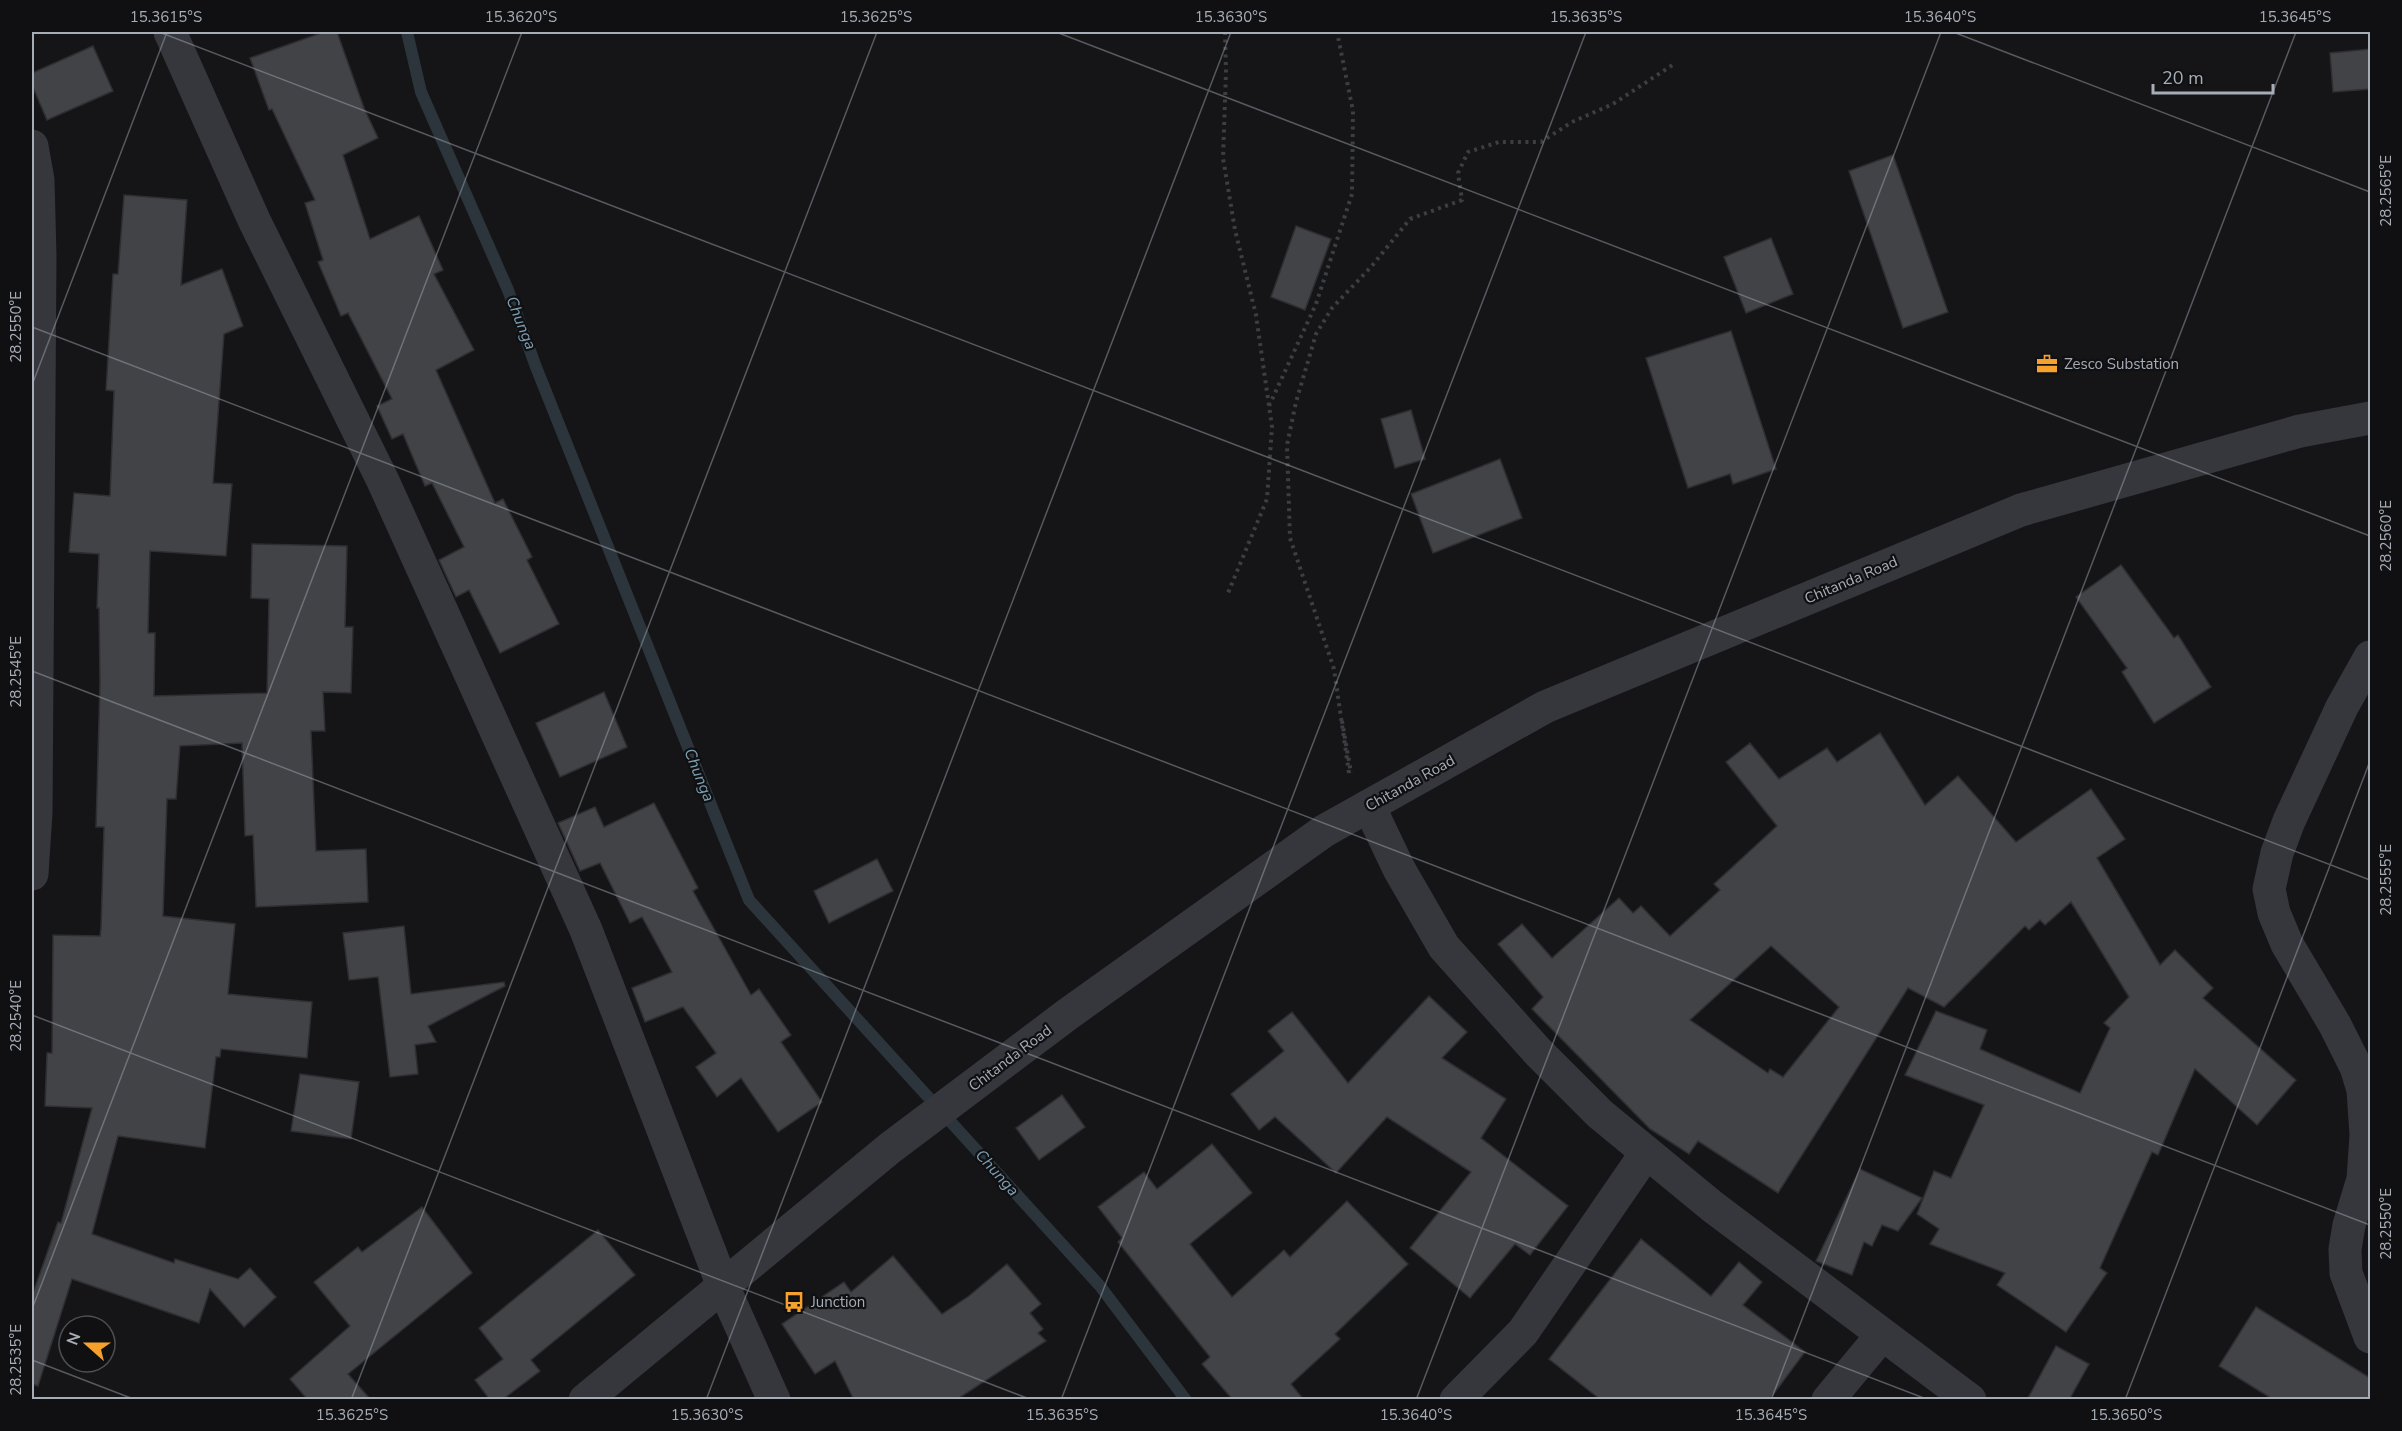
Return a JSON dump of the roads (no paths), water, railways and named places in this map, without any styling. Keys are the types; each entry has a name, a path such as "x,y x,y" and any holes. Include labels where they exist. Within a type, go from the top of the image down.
{"street":[{"path":"170,32 254,220 383,481 586,930 723,1286 774,1400"},
{"path":"32,146 38,180 40,256 32,874"},
{"name":"Chitanda Road","path":"585,1399 890,1148 1077,1008 1305,845 1364,809 1545,708 2021,510 2300,431 2370,418"},
{"path":"2370,657 2342,707 2289,821 2277,853 2270,889 2274,913 2287,944 2335,1024 2356,1068 2363,1089 2366,1135 2363,1179 2349,1225 2345,1249 2346,1273 2370,1337"},
{"path":"1364,809 1444,947 1538,1052 1600,1114 1713,1207 1970,1400"},
{"path":"1456,1400 1523,1332 1646,1153"},
{"path":"1828,1400 1882,1335"}],"waterway":[{"name":"Chunga","path":"407,32 421,92 508,290 536,367 749,900 1100,1286 1186,1400"}],"place":[{"name":"Zesco Substation","path":"2047,364"},
{"name":"Junction","path":"794,1302"}]}
